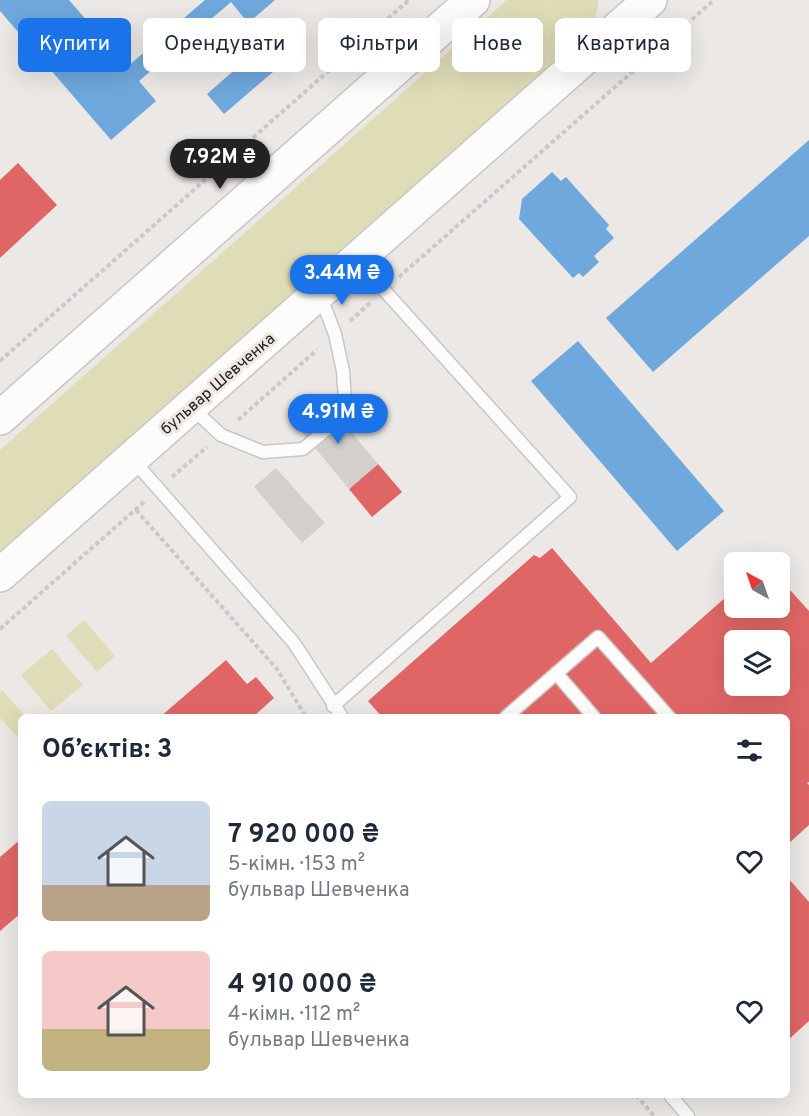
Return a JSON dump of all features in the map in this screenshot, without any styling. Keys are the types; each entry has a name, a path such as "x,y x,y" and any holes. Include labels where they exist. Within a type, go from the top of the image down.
{"main road":[{"path":"0,418 473,0"},
{"name":"бульвар Шевченка","path":"0,574 650,0"}],"lane":[{"path":"333,706 570,497 357,259"},
{"path":"190,406 221,435 263,452 303,449 346,413 343,371 335,334 319,292"},
{"path":"132,458 294,643 340,714"},
{"path":"509,714 598,637 666,714"},
{"path":"556,673 591,714"},
{"path":"673,1098 688,1116"}],"path":[{"path":"0,361 409,0"},
{"path":"0,629 714,0"},
{"path":"136,510 277,669 304,714"},
{"path":"639,1098 654,1116"}],"shaded area":[{"path":"507,0 598,0 595,18 555,18 555,60 543,71 543,18 487,18"},
{"path":"452,49 452,72 542,72 0,551 0,450 426,72 440,72 440,59"},
{"path":"84,620 115,656 97,672 66,636"},
{"path":"52,649 83,685 51,711 21,675"},
{"path":"2,690 23,714 18,714 18,738 0,718"}],"building: Торгівля":[{"path":"18,163 57,205 0,258 0,180"},
{"path":"378,464 402,492 372,517 349,489"},
{"path":"552,548 651,663 724,599 724,618 790,618 790,590 809,611 809,782 807,783 809,785 809,825 790,842 790,714 379,714 368,701 534,555 540,558"},
{"path":"226,660 247,684 256,677 274,698 256,714 163,714"},
{"path":"18,842 18,916 0,931 0,857"},
{"path":"790,880 809,902 809,1021 790,1038"}],"building: Школи":[{"path":"0,0 69,0 85,18 18,18 18,32 0,11"},
{"path":"205,0 275,0 254,18 244,18 231,2 212,18 184,18"},
{"path":"143,53 143,72 149,72 139,81 156,101 111,140 52,72 131,72 131,64"},
{"path":"232,72 273,72 224,114 207,94"},
{"path":"809,140 809,236 653,372 606,318"},
{"path":"552,172 561,181 566,177 609,225 606,229 614,238 594,256 599,262 583,277 579,273 573,278 519,219 522,199"},
{"path":"578,341 724,511 677,551 531,381"}],"building: Інше":[{"path":"326,402 378,464 349,489 297,426"},
{"path":"276,468 325,523 302,543 254,487"}]}
